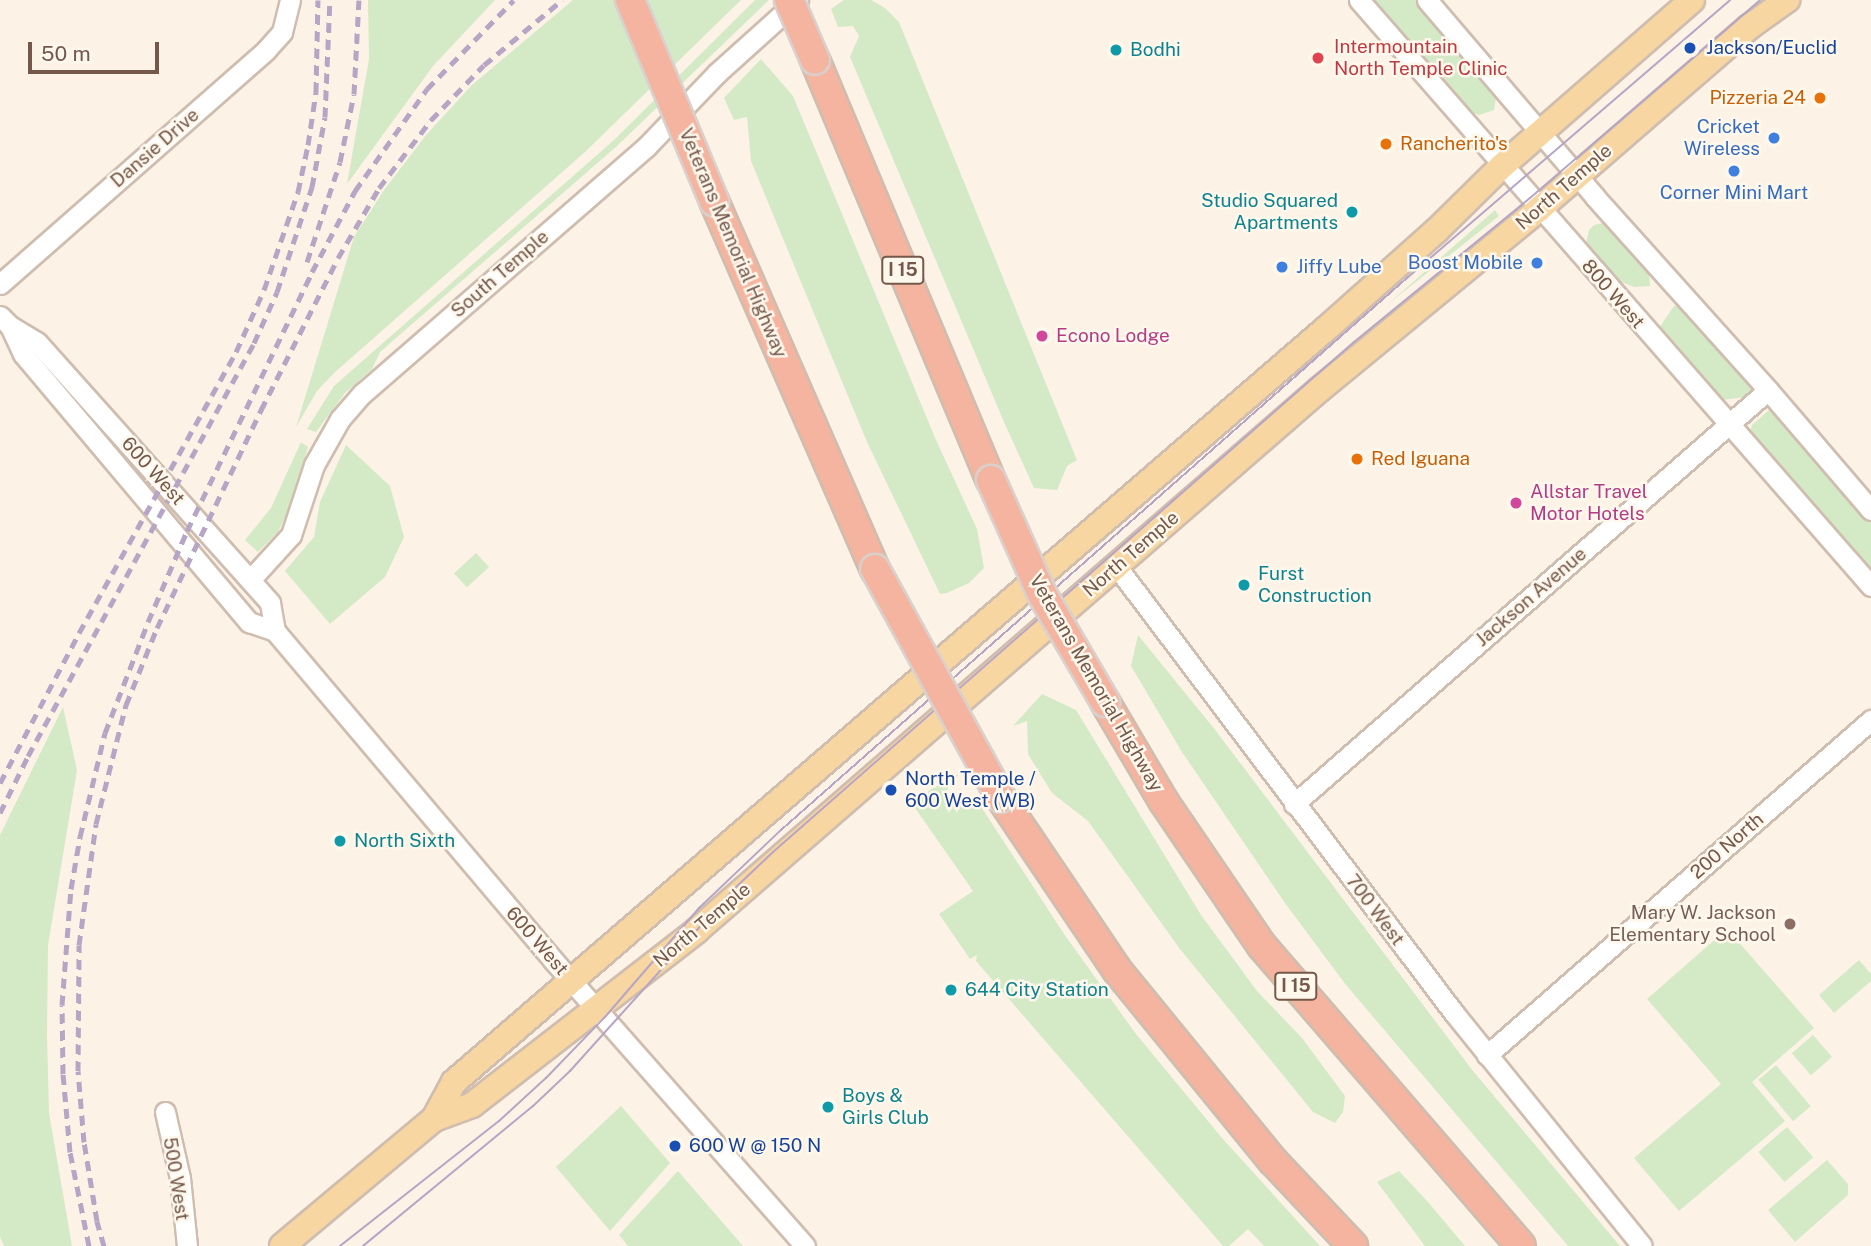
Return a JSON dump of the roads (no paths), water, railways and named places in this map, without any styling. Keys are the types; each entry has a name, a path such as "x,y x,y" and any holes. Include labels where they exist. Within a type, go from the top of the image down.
{"highway":[{"name":"Veterans Memorial Highway","path":"630,0 874,569 1001,799 1117,970 1273,1161 1353,1246"},
{"name":"Veterans Memorial Highway","path":"789,0 991,480 1042,594 1105,702 1164,802 1262,946 1521,1246"}],"main road":[{"name":"North Temple","path":"434,1119 454,1082 571,979 890,709 1289,361 1411,254 1502,166 1692,0"},
{"name":"North Temple","path":"282,1246 434,1119 472,1105 696,931 1320,389 1539,209 1749,27 1787,0"}],"street":[{"name":"Dansie Drive","path":"0,284 266,50 282,33 290,0"},
{"name":"South Temple","path":"250,580 290,535 314,464 340,419 363,393 646,147 717,73 798,0"},
{"name":"800 West","path":"1359,0 1727,425 1871,586"},
{"path":"1427,0 1577,176 1871,510"},
{"name":"600 West","path":"5,321 37,342 270,603 275,631 571,979 805,1246"},
{"name":"600 West","path":"5,321 23,354 249,622 275,631"},
{"name":"Jackson Avenue","path":"1294,804 1768,390"},
{"name":"700 West","path":"1117,567 1294,804 1487,1055 1642,1246"},
{"name":"200 North","path":"1487,1055 1871,720"},
{"name":"500 West","path":"164,1112 180,1178 187,1246"}],"tram line":[{"path":"340,1246 499,1121 546,1078 605,1017 699,908 781,830 1407,278 1730,0"},
{"path":"363,1246 533,1106 570,1071 735,888 773,852 1354,342 1530,198 1760,0"}],"railway":[{"path":"0,783 79,633 236,352 264,290 298,192 308,145 316,92 318,0"},
{"path":"0,813 28,756 254,343 277,292 312,187 325,117 330,0"},
{"path":"307,262 340,162 354,94 359,0"},
{"path":"89,1246 70,1152 63,1074 62,1005 71,889 80,837 105,733 187,531 312,272 355,191 427,89 514,0"},
{"path":"104,1246 97,1221 84,1142 78,1071 79,945 96,824 126,705 157,628 261,410 338,258 379,188 431,120 484,65 562,0"}],"place":[{"name":"Jackson/Euclid","path":"1690,48"},
{"name":"Bodhi","path":"1116,50"},
{"name":"Intermountain North Temple Clinic","path":"1318,58"},
{"name":"Pizzeria 24","path":"1820,98"},
{"name":"Cricket Wireless","path":"1774,138"},
{"name":"Rancherito's","path":"1386,144"},
{"name":"Corner Mini Mart","path":"1734,171"},
{"name":"Studio Squared Apartments","path":"1352,212"},
{"name":"Boost Mobile","path":"1537,263"},
{"name":"Jiffy Lube","path":"1282,267"},
{"name":"Econo Lodge","path":"1042,336"},
{"name":"Red Iguana","path":"1357,459"},
{"name":"Allstar Travel Motor Hotels","path":"1516,503"},
{"name":"Furst Construction","path":"1244,585"},
{"name":"North Temple / 600 West (WB)","path":"891,790"},
{"name":"North Sixth","path":"340,841"},
{"name":"Mary W. Jackson Elementary School","path":"1790,924"},
{"name":"644 City Station","path":"951,990"},
{"name":"Boys & Girls Club","path":"828,1107"},
{"name":"600 W @ 150 N","path":"675,1146"}]}
